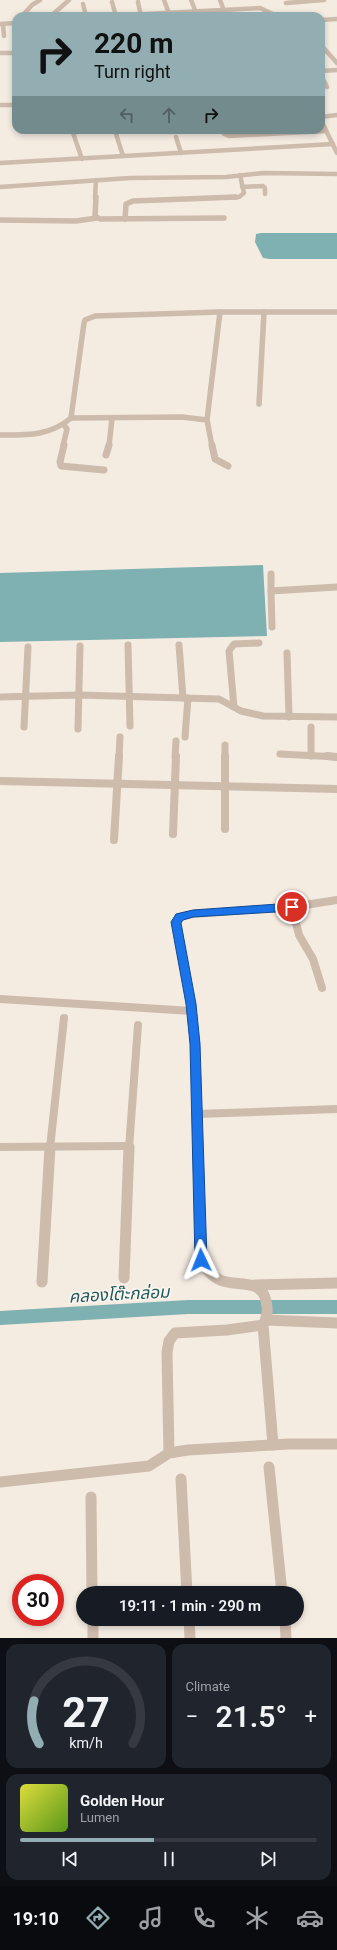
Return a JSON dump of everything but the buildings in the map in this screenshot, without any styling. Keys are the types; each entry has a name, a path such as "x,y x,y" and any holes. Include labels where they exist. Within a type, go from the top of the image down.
{"street":[{"path":"26,12 32,5 40,0"},
{"path":"56,12 69,0"},
{"path":"164,0 168,12"},
{"path":"191,0 195,11"},
{"path":"220,0 224,10"},
{"path":"312,0 316,5"},
{"path":"285,1 324,0"},
{"path":"285,1 290,7"},
{"path":"112,2 115,12"},
{"path":"138,2 140,12"},
{"path":"83,4 85,12"},
{"path":"186,12 264,9 270,12"},
{"path":"325,20 337,19"},
{"path":"4,36 2,24 12,23"},
{"path":"325,50 337,63"},
{"path":"0,53 12,53"},
{"path":"325,71 337,70"},
{"path":"325,83 327,87"},
{"path":"0,105 12,105"},
{"path":"325,117 337,115"},
{"path":"325,127 337,153"},
{"path":"73,134 82,159"},
{"path":"116,134 123,156"},
{"path":"224,134 229,136 261,134"},
{"path":"176,137 181,153"},
{"path":"0,163 333,144"},
{"path":"0,186 96,180 264,173 337,174"},
{"path":"125,219 126,204 128,202 239,197 244,193 240,175"},
{"path":"96,180 95,212 97,218"},
{"path":"242,187 263,186 265,188 265,194"},
{"path":"0,220 76,221 97,218 224,218"},
{"path":"220,312 207,420 209,422 215,459 228,466"},
{"path":"0,434 39,434 54,431 64,425 71,418 76,369 86,320 95,316 106,314 220,312 337,312"},
{"path":"259,404 264,312"},
{"path":"71,418 182,417 207,420"},
{"path":"106,455 110,443 112,418"},
{"path":"64,425 67,429 60,462 61,466 104,470"},
{"path":"271,574 272,627"},
{"path":"271,590 337,587"},
{"path":"234,707 229,651 234,644 259,643"},
{"path":"128,645 130,726"},
{"path":"179,645 185,698 185,736"},
{"path":"78,729 80,646"},
{"path":"24,727 28,648"},
{"path":"287,653 289,717"},
{"path":"0,697 79,695 219,699 241,711 263,716 337,717"},
{"path":"311,727 311,756"},
{"path":"114,840 120,737"},
{"path":"173,834 176,741"},
{"path":"225,745 225,829"},
{"path":"280,754 337,757"},
{"path":"0,781 337,789"},
{"path":"337,900 292,907 207,912 179,917 176,927 192,1010 195,1044 201,1260 206,1270 224,1282 249,1285 337,1283"},
{"path":"292,907 299,935 313,959 322,988"},
{"path":"0,999 192,1010"},
{"path":"42,1282 50,1147 64,1018"},
{"path":"124,1278 129,1146 138,1025"},
{"path":"197,1114 337,1109"},
{"path":"0,1147 129,1146"},
{"path":"249,1285 264,1291 266,1295 266,1346 272,1445"},
{"path":"168,1453 170,1410 167,1352 169,1342 175,1334 184,1332 227,1330 265,1320 337,1323"},
{"path":"0,1482 96,1473 149,1466 168,1453 188,1450 272,1445 337,1444"},
{"path":"269,1467 281,1586"},
{"path":"181,1479 187,1586"},
{"path":"91,1497 92,1586"},
{"path":"93,1626 93,1638"},
{"path":"189,1626 190,1638"},
{"path":"285,1626 286,1638"}],"water":[{"path":"337,233 337,259 263,258 255,242 256,234"},
{"path":"263,565 267,636 0,642 0,573"}],"waterway":[{"name":"คลองโต๊ะกล่อม","path":"0,1318 188,1307 337,1307"}],"route":[{"path":"201,1260 197,1168 195,1044 191,1004 176,922 179,917 207,912 292,907"}]}
